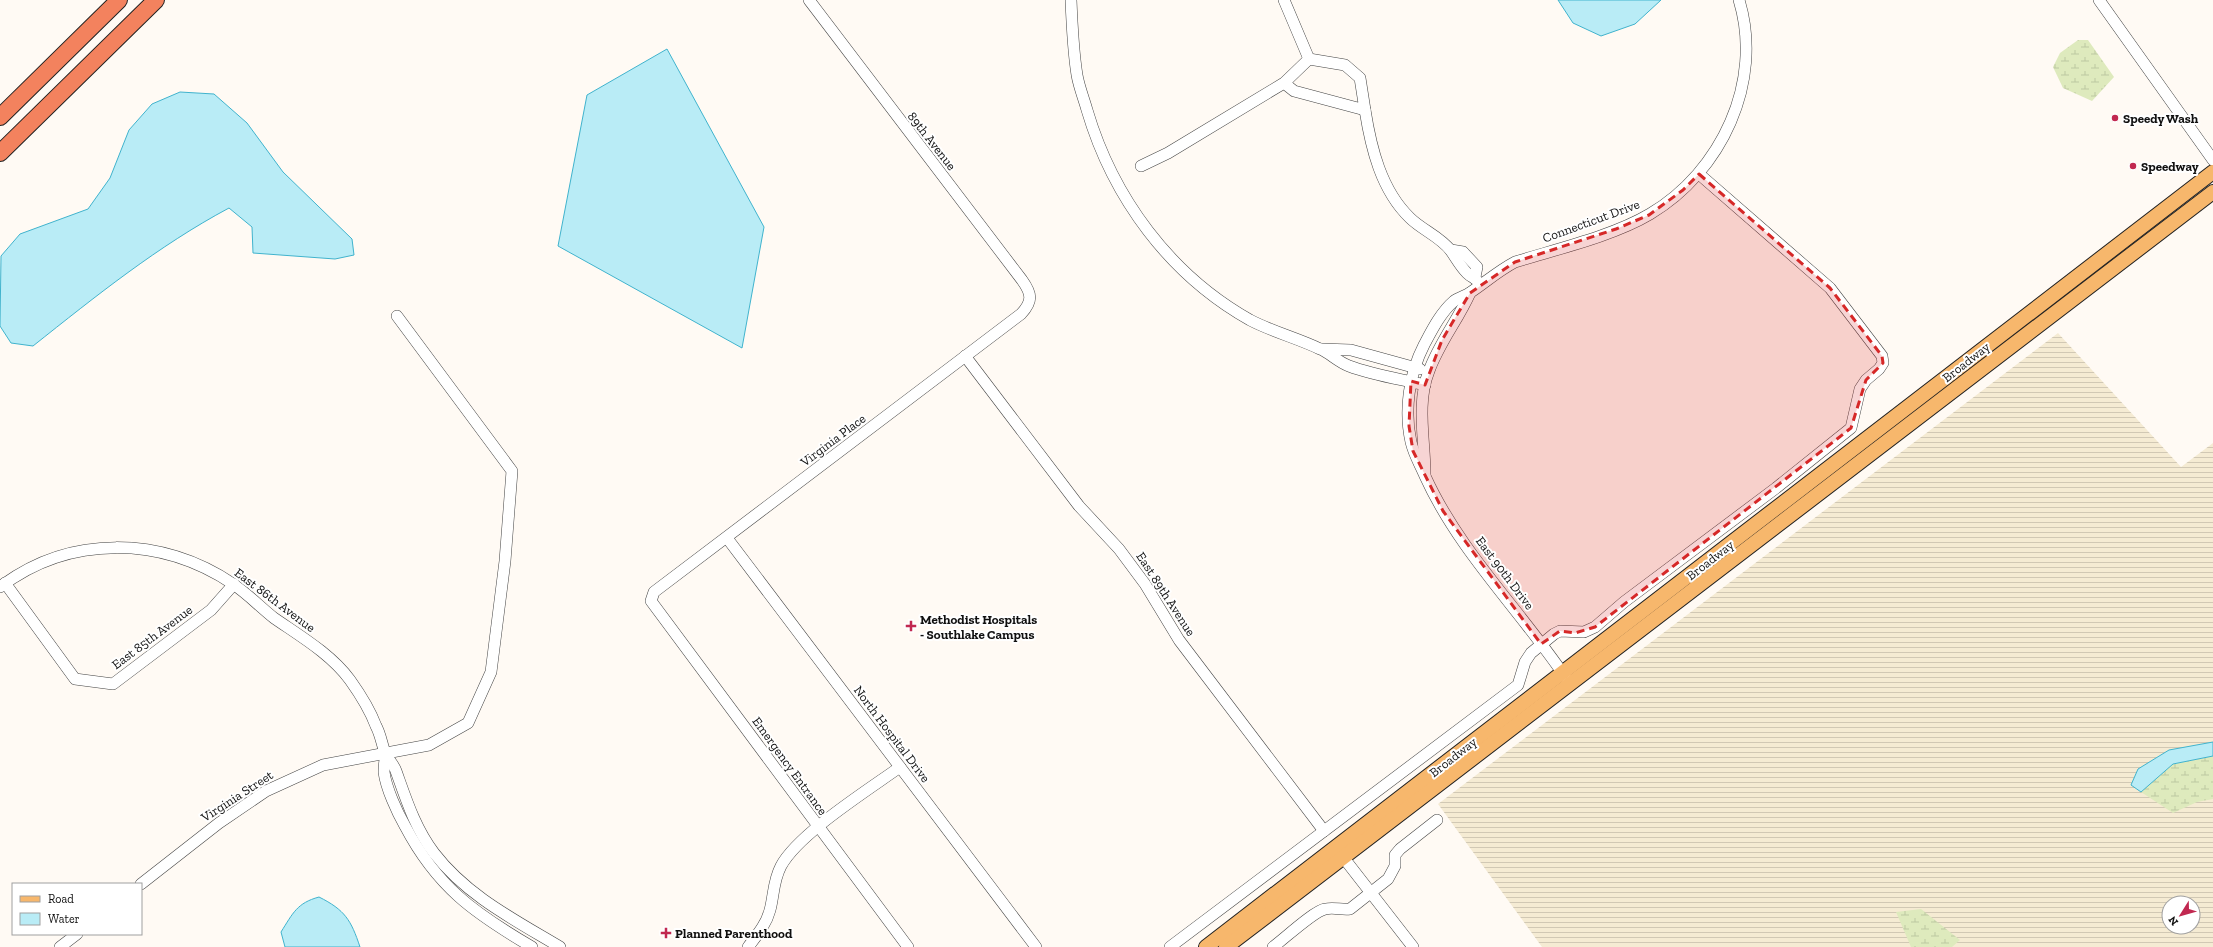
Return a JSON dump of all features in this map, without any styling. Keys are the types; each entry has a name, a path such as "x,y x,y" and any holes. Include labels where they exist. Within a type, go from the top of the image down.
{"highway":[{"path":"0,117 119,0"},
{"path":"0,153 156,0"}],"main road":[{"name":"Broadway","path":"1226,947 1343,857 1566,678 2213,172"},
{"name":"Broadway","path":"1206,947 2213,192"}],"street":[{"name":"89th Avenue","path":"808,0 903,127 1022,280 1030,292 1031,298"},
{"path":"1071,0 1072,34 1077,77 1093,131 1109,169 1131,208 1158,245 1191,276 1225,303 1274,332 1321,349 1348,366 1425,385"},
{"path":"1284,0 1309,59"},
{"name":"Connecticut Drive","path":"1428,372 1442,340 1462,310 1478,280 1515,262 1636,222 1663,206 1683,190 1699,174 1721,143 1739,100 1746,51 1745,32 1739,0"},
{"path":"2099,0 2213,160"},
{"path":"1141,166 1168,153 1284,83 1309,59"},
{"path":"1309,59 1345,65 1360,78 1376,162 1391,194 1410,218 1450,250 1455,260 1468,274 1478,280"},
{"path":"1284,83 1294,90 1365,110"},
{"path":"1170,947 1518,685 1525,662 1531,653 1541,644 1560,631 1579,632 1595,627 1851,428 1860,389 1866,380 1879,369 1883,363 1882,356 1830,288 1699,174"},
{"name":"Connecticut Drive","path":"1414,368 1431,332 1445,311 1455,300 1470,293"},
{"name":"Virginia Place","path":"651,601 654,592 1021,314 1029,305 1031,298"},
{"name":"Virginia Street","path":"142,883 230,815 266,791 323,765 429,745 468,723 491,672 506,560 512,471 397,316"},
{"path":"1321,349 1351,350 1428,372"},
{"name":"East 89th Avenue","path":"965,356 1080,506 1119,549 1146,584 1179,640 1324,831"},
{"name":"East 90th Drive","path":"1414,368 1411,381 1409,406 1410,441 1417,462 1425,474 1443,512 1566,678"},
{"name":"East 90th Drive","path":"1425,474 1423,423 1425,385 1428,372"},
{"name":"North Hospital Drive","path":"727,538 1036,947"},
{"name":"East 86th Avenue","path":"2,585 22,571 68,554 89,549 131,547 173,555 234,584 257,605 330,660 349,679 377,726 386,754 395,768 406,803 420,830 434,852 452,873 474,894 497,910 560,947"},
{"name":"East 85th Avenue","path":"2,585 75,680 113,684 211,610 234,584"},
{"name":"Emergency Entrance","path":"651,601 818,828 908,947"},
{"name":"East 86th Avenue","path":"386,754 384,772 398,812 428,866 449,888 490,923 532,947"},
{"path":"748,947 764,926 770,910 776,879 782,866 799,844 818,828 900,767"},
{"path":"1273,947 1320,910 1336,908 1343,910 1350,909 1388,879 1395,866 1395,855 1400,848 1437,820"},
{"path":"1343,857 1413,947"},
{"path":"60,947 76,935"}],"highlighted area":[{"path":"1699,174 1830,288 1882,356 1883,363 1866,380 1851,428 1595,627 1575,633 1560,631 1541,644 1443,511 1413,451 1409,426 1411,381 1425,385 1442,340 1470,293 1515,262 1616,229 1649,215 1683,190"}],"shaded area":[{"path":"2058,333 2181,467 2213,443 2213,947 1542,947 1438,804"}],"green space":[{"path":"2078,40 2088,40 2114,77 2092,101 2063,88 2053,67 2060,53"},
{"path":"2213,756 2213,799 2197,802 2173,813 2141,792 2173,764"},
{"path":"1921,909 1960,940 1952,947 1911,947 1896,912"}],"water":[{"path":"1558,0 1661,0 1635,24 1601,36 1573,23"},
{"path":"667,49 764,227 742,348 558,246 587,95"},
{"path":"180,92 214,94 247,123 283,172 352,239 354,255 335,259 253,253 252,227 229,208 152,255 104,290 33,346 11,343 0,326 1,256 20,234 88,209 110,178 129,130 152,104"},
{"path":"2213,742 2213,756 2173,764 2141,792 2131,785 2138,769 2169,750"},
{"path":"319,897 335,906 346,917 360,947 285,947 281,932 289,919 305,902"}],"place":[{"name":"Speedy Wash","path":"2115,118"},
{"name":"Speedway","path":"2133,166"},
{"name":"Methodist Hospitals - Southlake Campus","path":"911,626"},
{"name":"Planned Parenthood","path":"666,933"}]}
